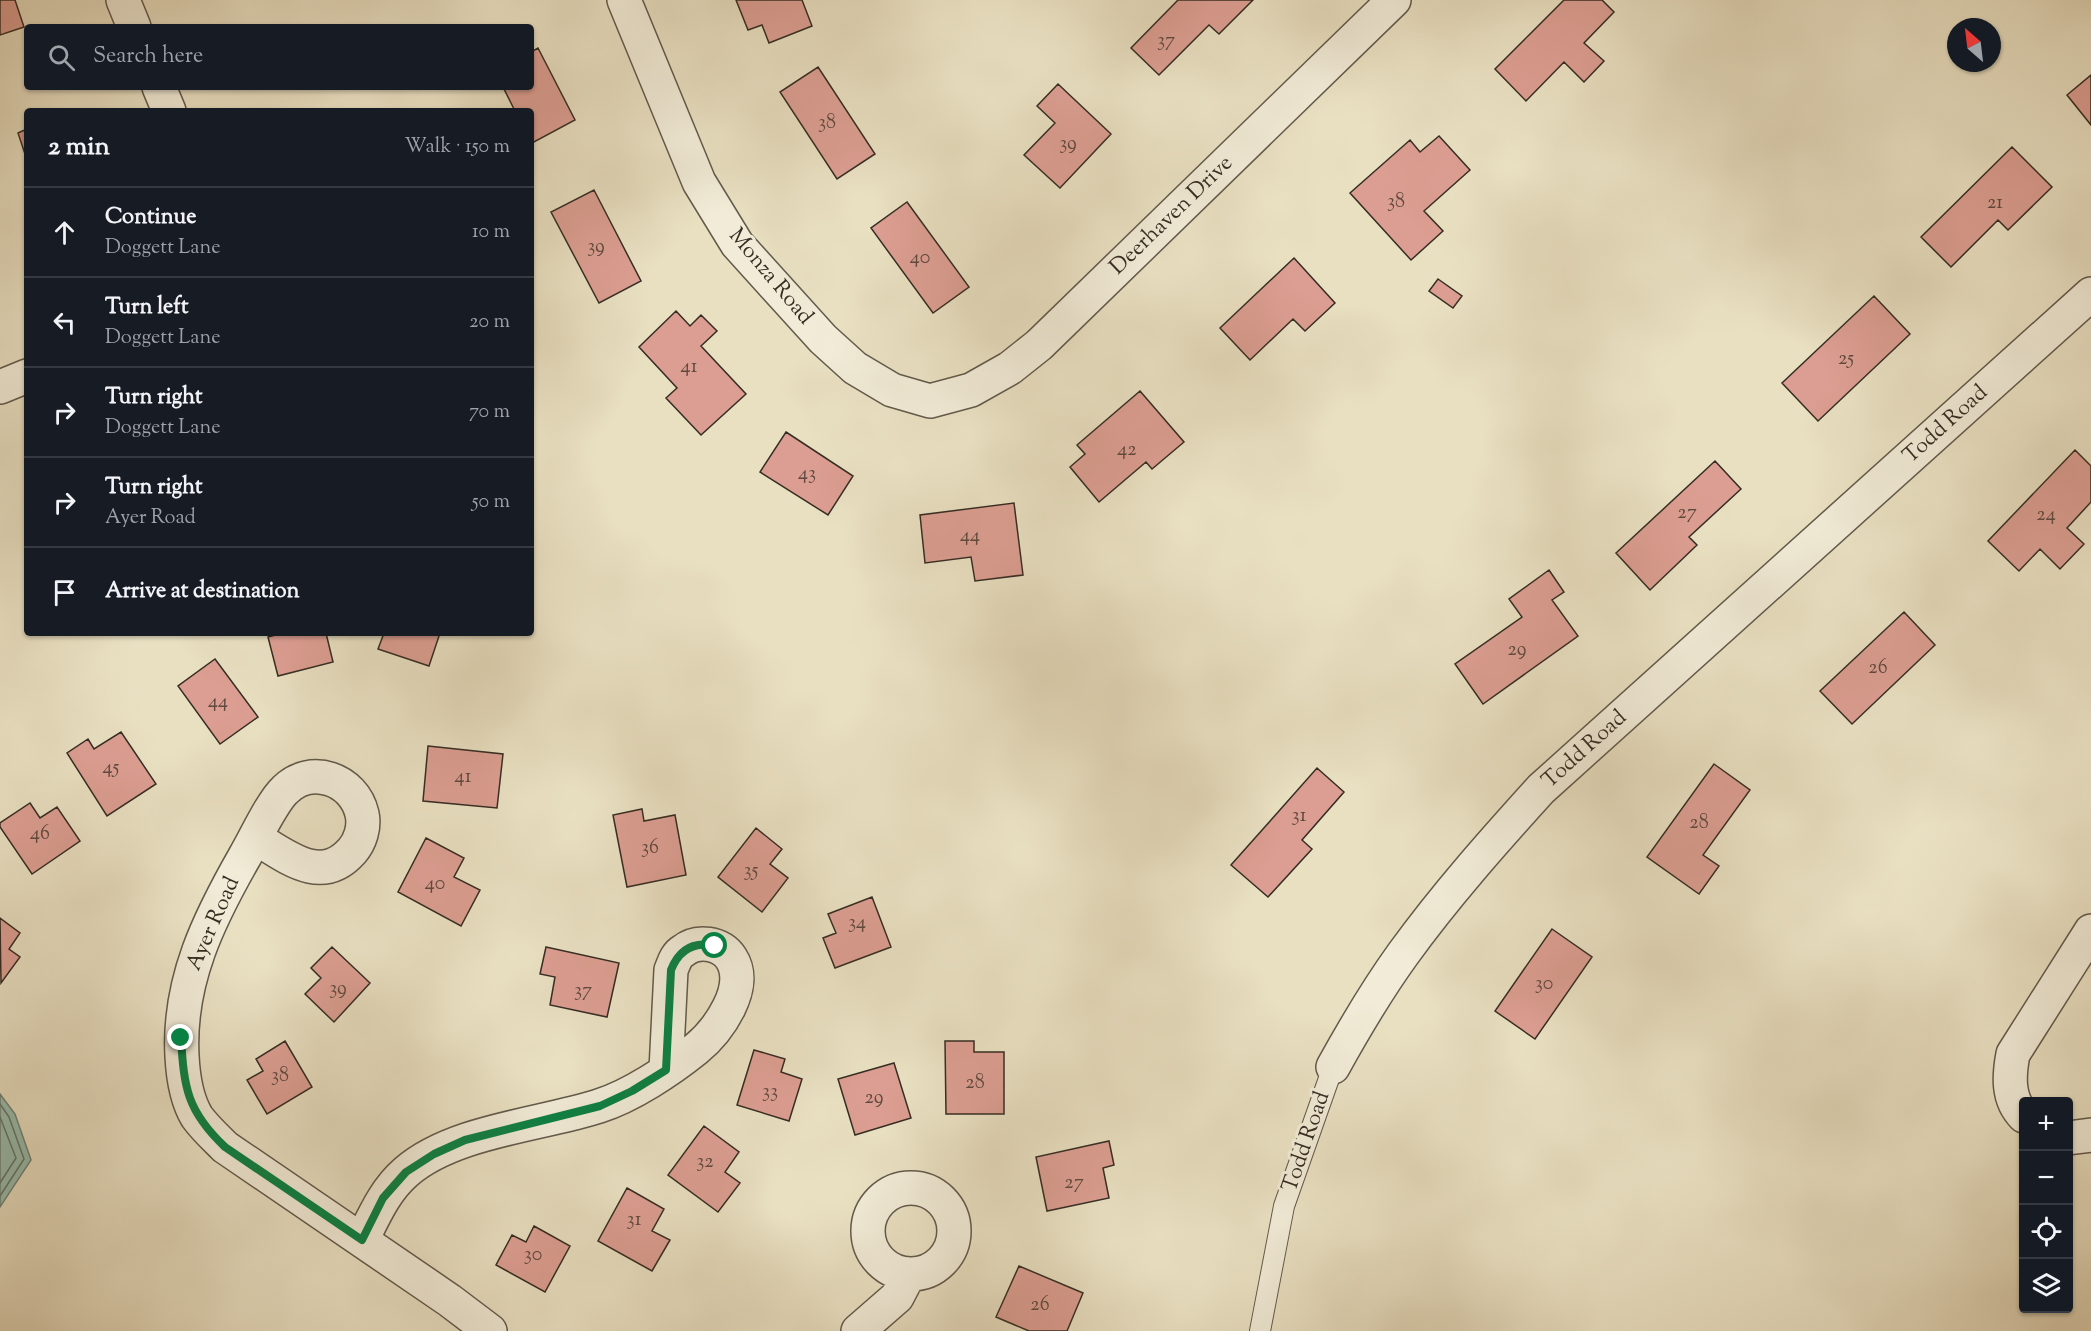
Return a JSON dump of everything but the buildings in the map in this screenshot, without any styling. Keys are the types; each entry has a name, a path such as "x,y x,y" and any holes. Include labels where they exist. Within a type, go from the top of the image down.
{"street":[{"path":"123,0 133,24"},
{"name":"Monza Road","path":"624,0 699,182 738,244 823,339 855,368 892,390 930,401"},
{"name":"Deerhaven Drive","path":"930,401 970,390 1010,368 1039,345 1394,0"},
{"path":"160,90 168,108"},
{"name":"Todd Road","path":"1333,1067 1358,1022 1402,955 1481,855 1541,789 2091,294"},
{"path":"0,387 24,377"},
{"name":"Ayer Road","path":"256,838 200,944 186,993 181,1038 183,1077 196,1115 208,1132 225,1147 490,1331"},
{"path":"2019,1107 2012,1095 2009,1074 2013,1054 2091,931"},
{"path":"362,1240 383,1198 406,1172 434,1154 465,1140 600,1106 632,1091 666,1070"},
{"path":"2073,1137 2091,1135"},
{"path":"858,1331 897,1297 909,1274"}],"lane":[{"name":"Todd Road","path":"1260,1331 1284,1206 1333,1067"}],"water":[{"path":"0,1094 15,1114 31,1160 0,1207"}],"route":[{"path":"181,1038 183,1077 196,1115 208,1132 225,1147 362,1240 383,1198 406,1172 434,1154 465,1140 600,1106 632,1091 666,1070 671,970 675,959 683,950 693,946 705,944 715,946"}]}
